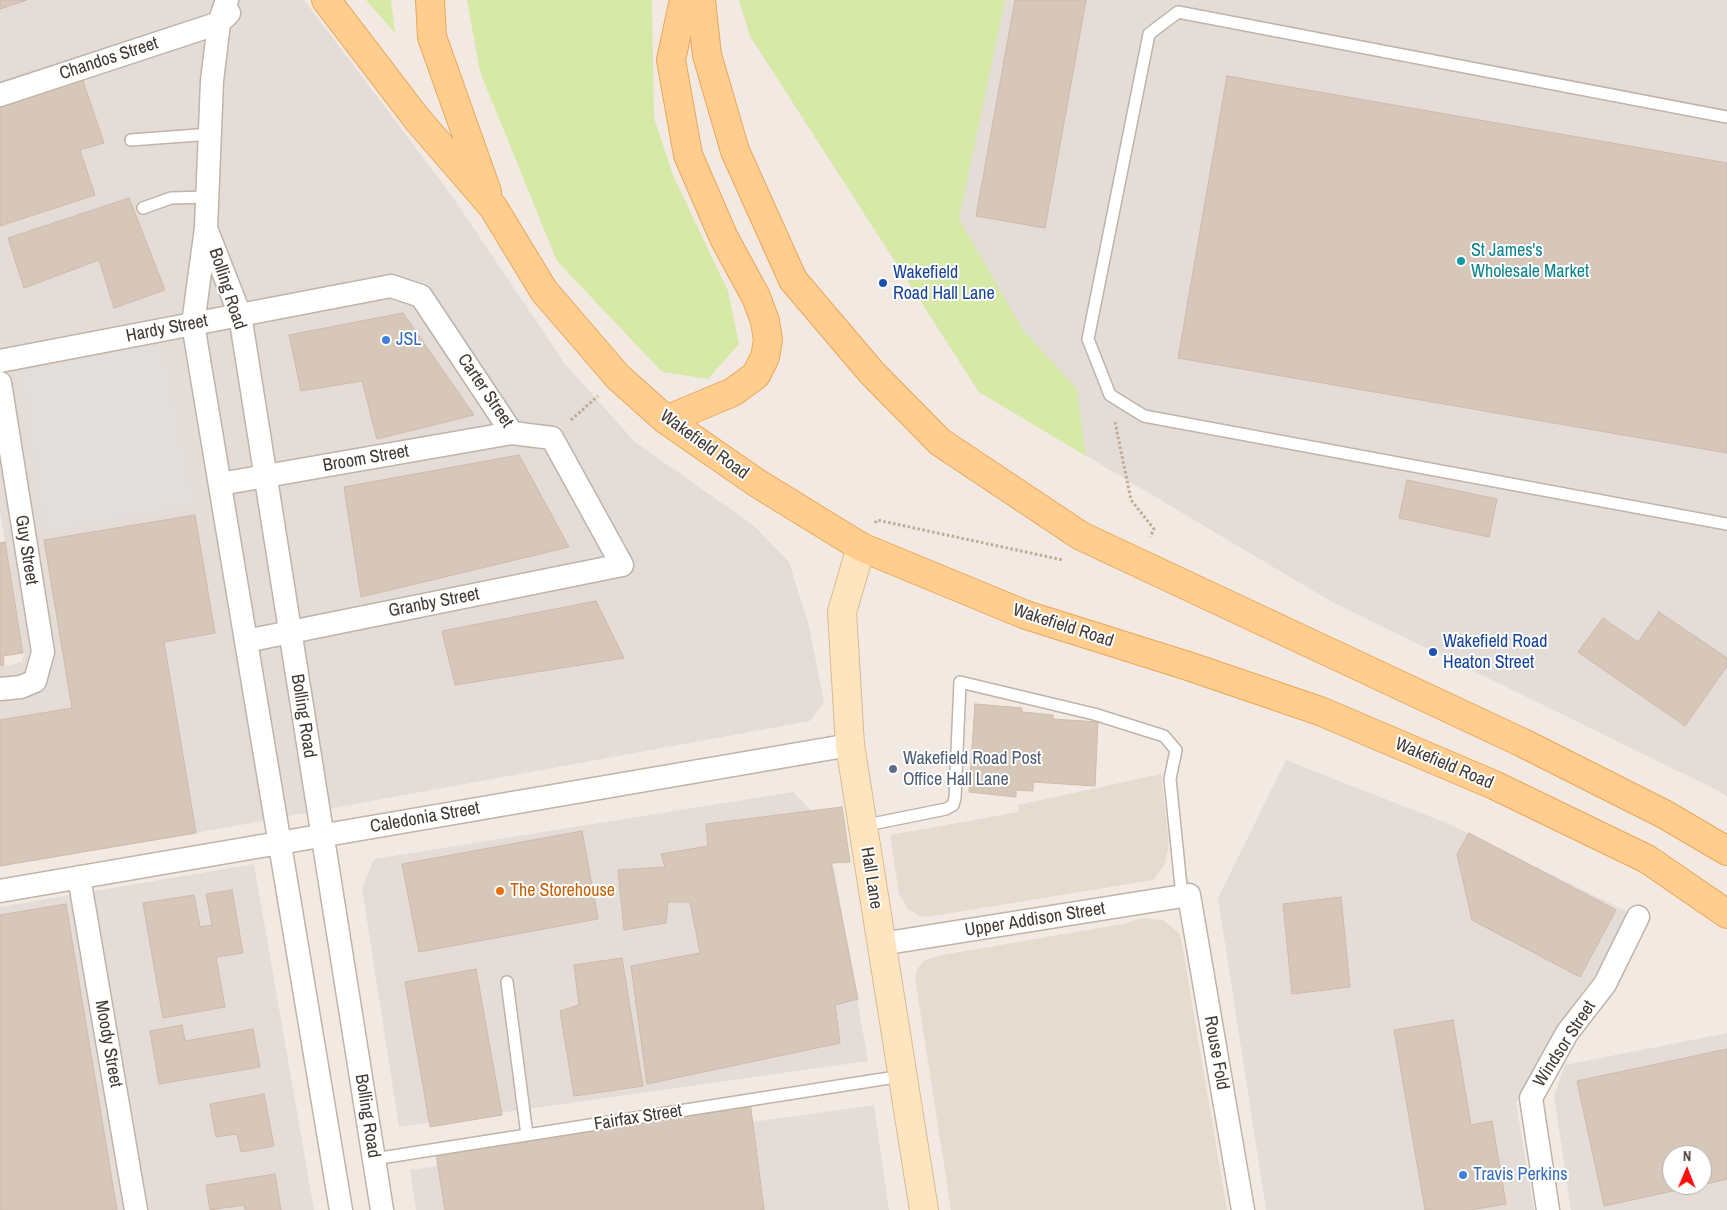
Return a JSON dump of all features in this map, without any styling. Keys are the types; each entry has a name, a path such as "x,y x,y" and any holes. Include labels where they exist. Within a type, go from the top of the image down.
{"main road":[{"path":"326,0 417,119 492,207"},
{"path":"430,0 432,37 492,207"},
{"path":"666,420 734,392 756,375 765,357 768,340 765,321 756,297 724,238 688,155 671,60 684,0"},
{"path":"701,0 707,55 735,151 793,280 872,373 940,442 1089,540 1523,743 1664,814 1727,851"},
{"name":"Wakefield Road","path":"492,207 544,291 618,377 666,420 757,484 861,547 1026,615 1188,666 1320,711 1494,785 1647,858 1727,914"}],"street":[{"name":"Bolling Road","path":"227,0 218,23 212,81 206,228 193,324 341,1210"},
{"path":"218,23 242,0"},
{"name":"Chandos Street","path":"0,95 218,23"},
{"name":"Bolling Road","path":"206,228 240,315 382,1210"},
{"name":"Hardy Street","path":"0,361 391,286 421,296"},
{"name":"Carter Street","path":"421,296 512,433 552,438"},
{"name":"Guy Street","path":"0,383 43,652 40,669 35,681 21,687 0,690"},
{"name":"Broom Street","path":"220,484 512,433"},
{"name":"Granby Street","path":"246,641 622,565 552,438"},
{"name":"Hall Lane","path":"861,547 842,612 850,745 924,1210"},
{"name":"Caledonia Street","path":"0,891 850,745"},
{"name":"Moody Street","path":"79,877 136,1210"},
{"name":"Upper Addison Street","path":"881,944 1186,896"},
{"name":"Rouse Fold","path":"1186,896 1243,1210"},
{"name":"Windsor Street","path":"1548,1210 1531,1098 1568,1033 1605,984 1638,917"}],"lane":[{"path":"1727,117 1178,12 1149,34 1088,339 1110,394 1144,416 1727,524"},
{"path":"131,140 211,134"},
{"path":"142,208 171,198 208,197"},
{"path":"862,826 946,809 953,805 955,798 960,682 1094,714 1164,736 1176,750 1170,779 1186,896"},
{"path":"506,982 527,1135"},
{"name":"Fairfax Street","path":"374,1159 902,1076"}],"path":[{"path":"552,438 618,377"},
{"path":"1110,394 1131,500 1154,529 1137,563"},
{"path":"861,547 877,520 1077,563 1089,540"}],"shaded area":[{"path":"0,0 304,0 452,196 565,364 635,442 753,525 789,562 809,626 824,702 810,721 196,833 0,866 0,667 22,661 24,655 0,511"},
{"path":"739,0 1727,0 1727,797 1719,791 1332,602 979,392 750,36"},
{"path":"161,344 193,504 45,530 23,372"},
{"path":"1286,760 1449,824 1638,917 1570,1009 1516,1103 1534,1210 1266,1210 1218,898"},
{"path":"1161,774 1169,844 1165,864 1153,880 927,917 920,916 908,909 899,894 890,835 1019,812 1018,805"},
{"path":"793,792 827,827 868,1061 399,1127 362,888 374,859"},
{"path":"254,864 314,1210 0,1210 0,907"},
{"path":"1142,918 1163,920 1179,933 1182,943 1227,1210 951,1210 915,978 917,969 925,960 942,955 1123,924"},
{"path":"1727,1033 1727,1210 1571,1210 1554,1096 1565,1065"},
{"path":"874,1105 889,1210 416,1210 410,1170"}],"green space":[{"path":"366,0 391,0 395,33"},
{"path":"467,0 652,0 654,118 673,175 728,291 739,344 708,379 662,372 557,261 480,72"},
{"path":"739,0 1005,0 959,219 1023,330 1077,389 1086,456 979,392 750,36"}],"building":[{"path":"0,0 27,0 0,9"},
{"path":"1015,0 1086,0 1045,228 976,216"},
{"name":"St James's Wholesale Market","path":"1227,76 1727,163 1727,453 1178,358"},
{"path":"82,78 104,143 80,150 95,195 0,226 0,104"},
{"path":"129,198 165,290 114,308 99,260 24,288 8,238"},
{"path":"403,313 474,415 377,439 362,381 301,391 289,335"},
{"path":"519,455 569,547 361,597 344,487"},
{"path":"1407,480 1497,499 1489,537 1399,518"},
{"path":"195,515 215,633 164,642 196,833 0,866 0,720 72,708 44,540"},
{"path":"5,542 23,653 3,656 4,665 0,666 0,543"},
{"path":"596,601 624,658 455,685 442,631"},
{"path":"1659,612 1727,658 1727,666 1685,726 1578,652 1603,618 1638,642"},
{"path":"975,704 1022,708 1022,712 1053,715 1053,719 1098,722 1095,786 1033,782 1033,791 1016,790 1016,797 969,792"},
{"path":"842,807 850,862 831,863 858,999 835,1005 840,1043 647,1084 631,966 700,953 690,902 668,902 666,923 624,930 618,870 665,867 661,854 708,846 706,824"},
{"name":"The Storehouse","path":"582,831 598,919 419,952 402,864"},
{"path":"1469,833 1616,910 1580,977 1472,920 1457,854"},
{"path":"232,890 243,953 216,957 225,1007 163,1018 143,903 194,895 200,927 212,925 206,894"},
{"path":"1341,897 1350,987 1292,994 1283,904"},
{"path":"66,904 117,1210 0,1210 0,915"},
{"path":"622,958 643,1086 574,1096 560,1011 579,1005 574,965"},
{"path":"476,969 502,1115 430,1127 405,982"},
{"path":"1453,1020 1471,1125 1492,1121 1506,1204 1470,1210 1425,1210 1394,1030"},
{"path":"182,1025 185,1041 253,1029 260,1067 159,1084 150,1031"},
{"path":"1727,1049 1727,1179 1712,1183 1712,1145 1662,1145 1662,1193 1604,1206 1577,1081"},
{"path":"264,1094 274,1146 241,1152 237,1134 216,1137 210,1104"},
{"path":"750,1101 764,1210 445,1210 436,1154"},
{"path":"275,1174 281,1210 245,1210 244,1205 210,1210 206,1185"}],"place":[{"name":"St James's Wholesale Market","path":"1461,261"},
{"name":"Wakefield Road Hall Lane","path":"883,283"},
{"name":"JSL","path":"386,340"},
{"name":"Wakefield Road Heaton Street","path":"1433,652"},
{"name":"Wakefield Road Post Office Hall Lane","path":"893,769"},
{"name":"The Storehouse","path":"500,891"},
{"name":"Travis Perkins","path":"1463,1175"}]}
